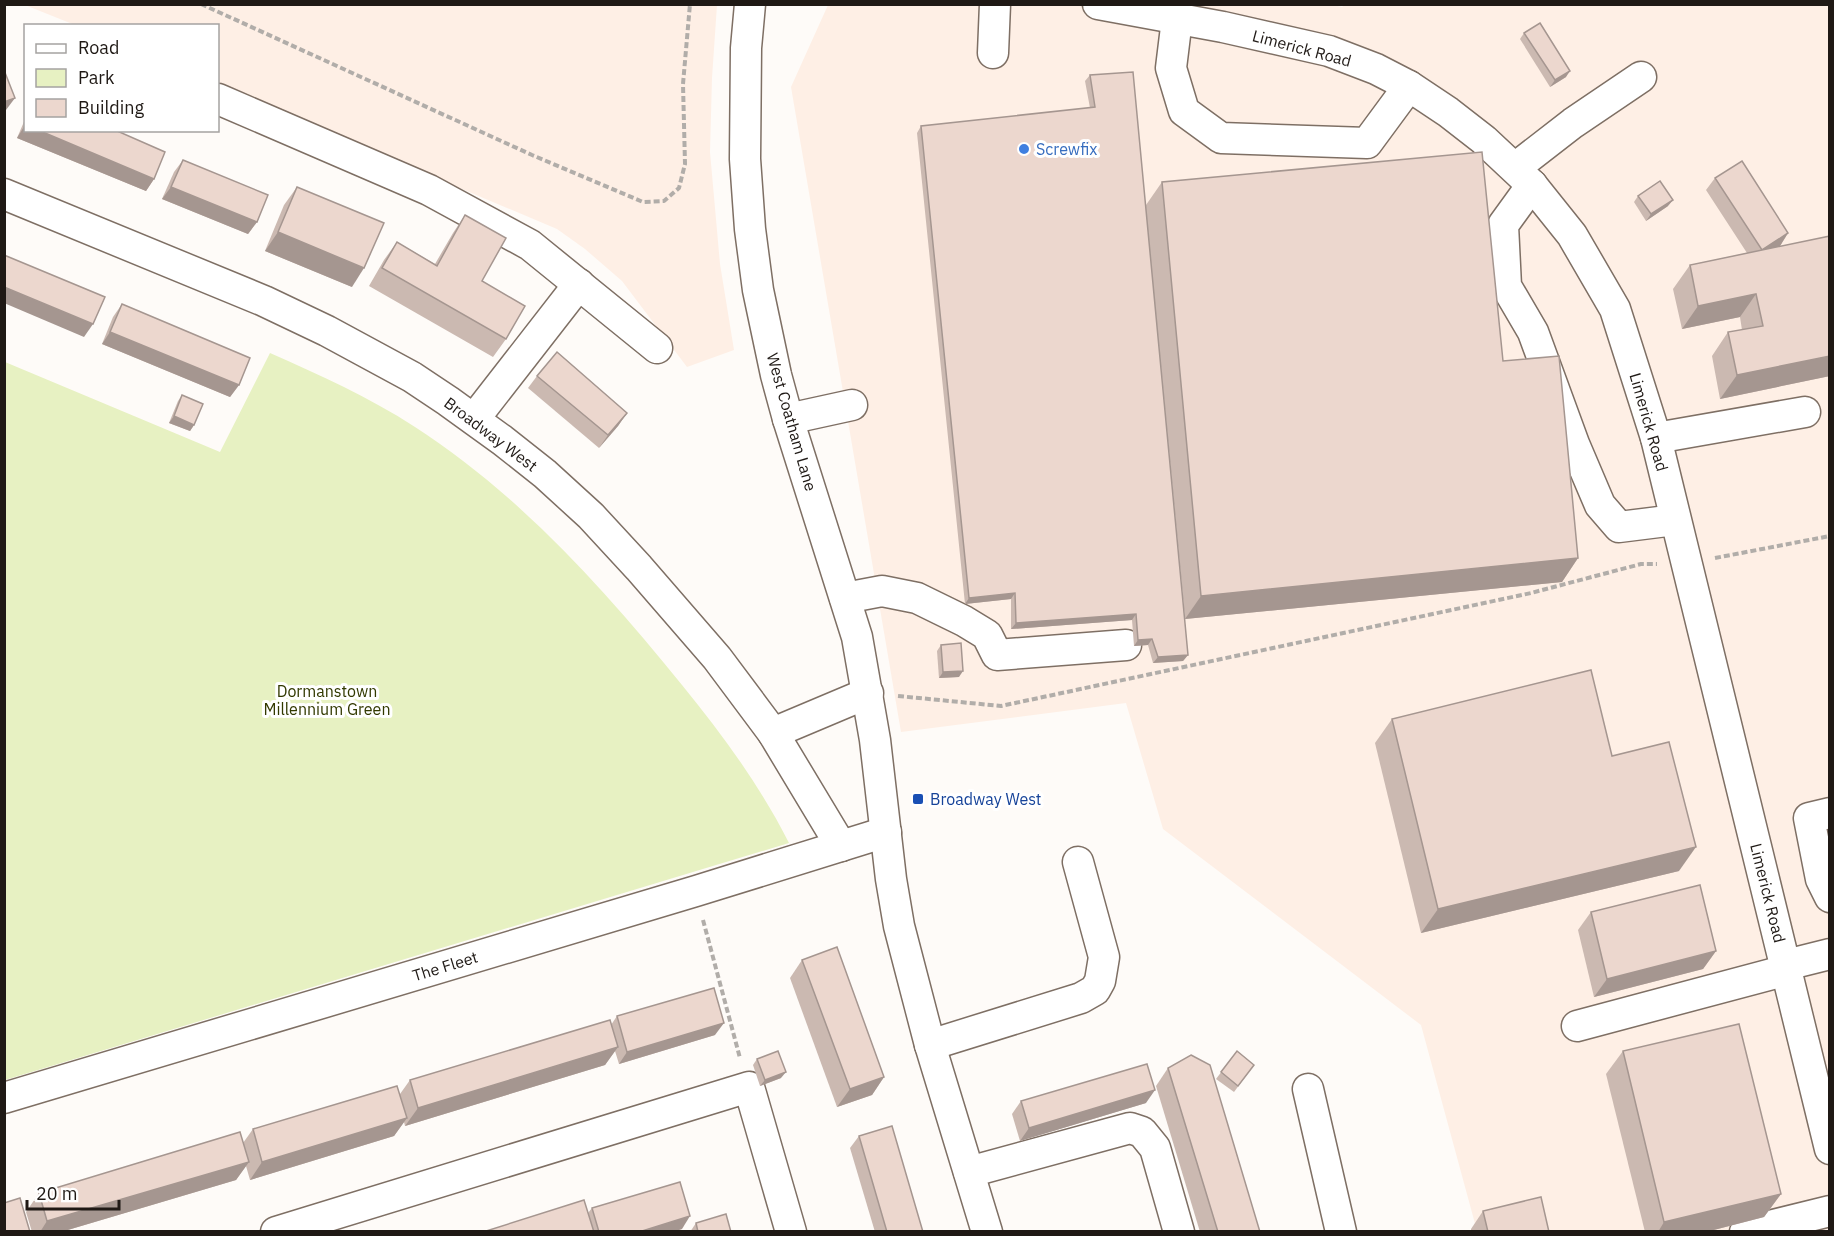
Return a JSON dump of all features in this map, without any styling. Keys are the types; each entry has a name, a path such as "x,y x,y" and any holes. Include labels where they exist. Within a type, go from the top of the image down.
{"street":[{"name":"West Coatham Lane","path":"750,4 746,48 745,159 750,229 758,290 788,419 857,637 875,740 886,832"},
{"path":"993,53 995,4"},
{"name":"Limerick Road","path":"1098,4 1223,27 1329,51 1376,69 1409,86 1484,140 1524,176 1572,235 1616,309 1656,438 1830,1149"},
{"path":"1177,19 1171,68 1184,111 1221,138 1367,143 1409,86"},
{"path":"1641,77 1573,123 1524,176 1503,225 1506,286 1533,332 1574,444 1600,505 1619,527 1675,520"},
{"path":"219,99 429,190 531,245 657,348"},
{"name":"Broadway West","path":"4,194 264,301 327,331 412,377 474,419 544,474 591,516 717,658 773,733 841,846"},
{"path":"474,419 579,284"},
{"path":"788,419 852,405"},
{"path":"1656,438 1805,412"},
{"path":"845,598 882,591 917,598 987,635 997,655 1126,645"},
{"path":"773,733 867,693"},
{"path":"1830,813 1809,818 1821,879 1830,897"},
{"path":"886,832 899,926 930,1045 987,1232"},
{"name":"The Fleet","path":"4,1098 886,832"},
{"path":"930,1045 1081,998 1095,990 1100,981 1104,957 1078,862"},
{"path":"1577,1026 1830,954"},
{"path":"276,1232 748,1087 791,1232"},
{"path":"1308,1089 1341,1232"},
{"path":"969,1172 1130,1128 1143,1132 1155,1149 1179,1232"},
{"path":"1745,1232 1830,1211"}],"path":[{"path":"201,4 643,202 664,201 679,188 686,164 683,84 690,4"},
{"path":"867,693 1001,706 1531,592 1641,564 1686,564 1830,536"},
{"path":"696,891 748,1087"}],"shaded area":[{"path":"1329,4 1342,7 1346,4 1829,5 1829,1231 1477,1231 1421,1025 1163,829 1126,703 901,732 791,87 828,5"},
{"path":"25,5 717,5 710,152 720,264 734,350 687,367 622,281 585,249 557,229 219,86 219,24 72,24"}],"green space":[{"name":"Dormanstown Millennium Green","path":"270,353 326,378 398,416 453,453 525,513 591,579 653,649 697,704 753,781 789,843 5,1080 5,362 220,452"}],"building":[{"path":"1540,23 1570,71 1555,80 1524,33"},
{"path":"4,70 15,98 4,102"},
{"path":"1133,72 1188,655 1158,657 1152,639 1138,640 1136,614 1016,623 1015,593 969,598 921,126 1095,107 1090,75"},
{"path":"43,132 120,132 165,152 154,179"},
{"path":"1482,152 1503,361 1559,356 1578,558 1201,596 1162,182"},
{"path":"183,160 268,195 257,222 171,187"},
{"path":"1742,161 1788,233 1762,250 1715,178"},
{"path":"1660,181 1673,200 1651,214 1638,196"},
{"path":"297,187 384,223 364,268 278,232"},
{"path":"465,215 506,238 482,281 525,306 506,339 382,268 397,242 437,266"},
{"path":"1830,236 1830,356 1737,375 1728,332 1763,326 1756,294 1698,306 1690,265"},
{"path":"4,255 105,297 93,324 4,287"},
{"path":"122,304 250,358 239,385 110,332"},
{"path":"557,352 627,413 608,435 537,376"},
{"path":"182,395 203,404 194,425 174,416"},
{"path":"961,643 963,671 943,672 941,645"},
{"path":"1591,670 1612,756 1669,742 1696,847 1438,909 1392,719"},
{"path":"1700,885 1716,951 1607,979 1591,912"},
{"path":"837,947 884,1077 850,1089 802,960"},
{"path":"714,988 724,1023 627,1052 617,1016"},
{"path":"610,1020 618,1047 418,1108 410,1080"},
{"path":"1739,1024 1781,1194 1664,1222 1623,1051"},
{"path":"778,1051 786,1072 765,1080 757,1059"},
{"path":"1237,1051 1254,1065 1238,1086 1221,1072"},
{"path":"1191,1055 1210,1065 1260,1232 1218,1232 1168,1068"},
{"path":"1147,1064 1155,1090 1029,1128 1021,1101"},
{"path":"397,1086 407,1118 262,1162 253,1129"},
{"path":"892,1126 923,1232 887,1232 859,1136"},
{"path":"240,1132 249,1162 47,1221 39,1193"},
{"path":"680,1182 690,1216 639,1232 599,1232 592,1208"},
{"path":"1541,1197 1549,1232 1488,1232 1483,1211"},
{"path":"20,1198 30,1232 4,1232 4,1203"},
{"path":"584,1200 594,1232 483,1232"},
{"path":"726,1214 731,1232 698,1232 696,1223"}],"place":[{"name":"Screwfix","path":"1024,149"},
{"name":"Broadway West","path":"918,799"}]}
